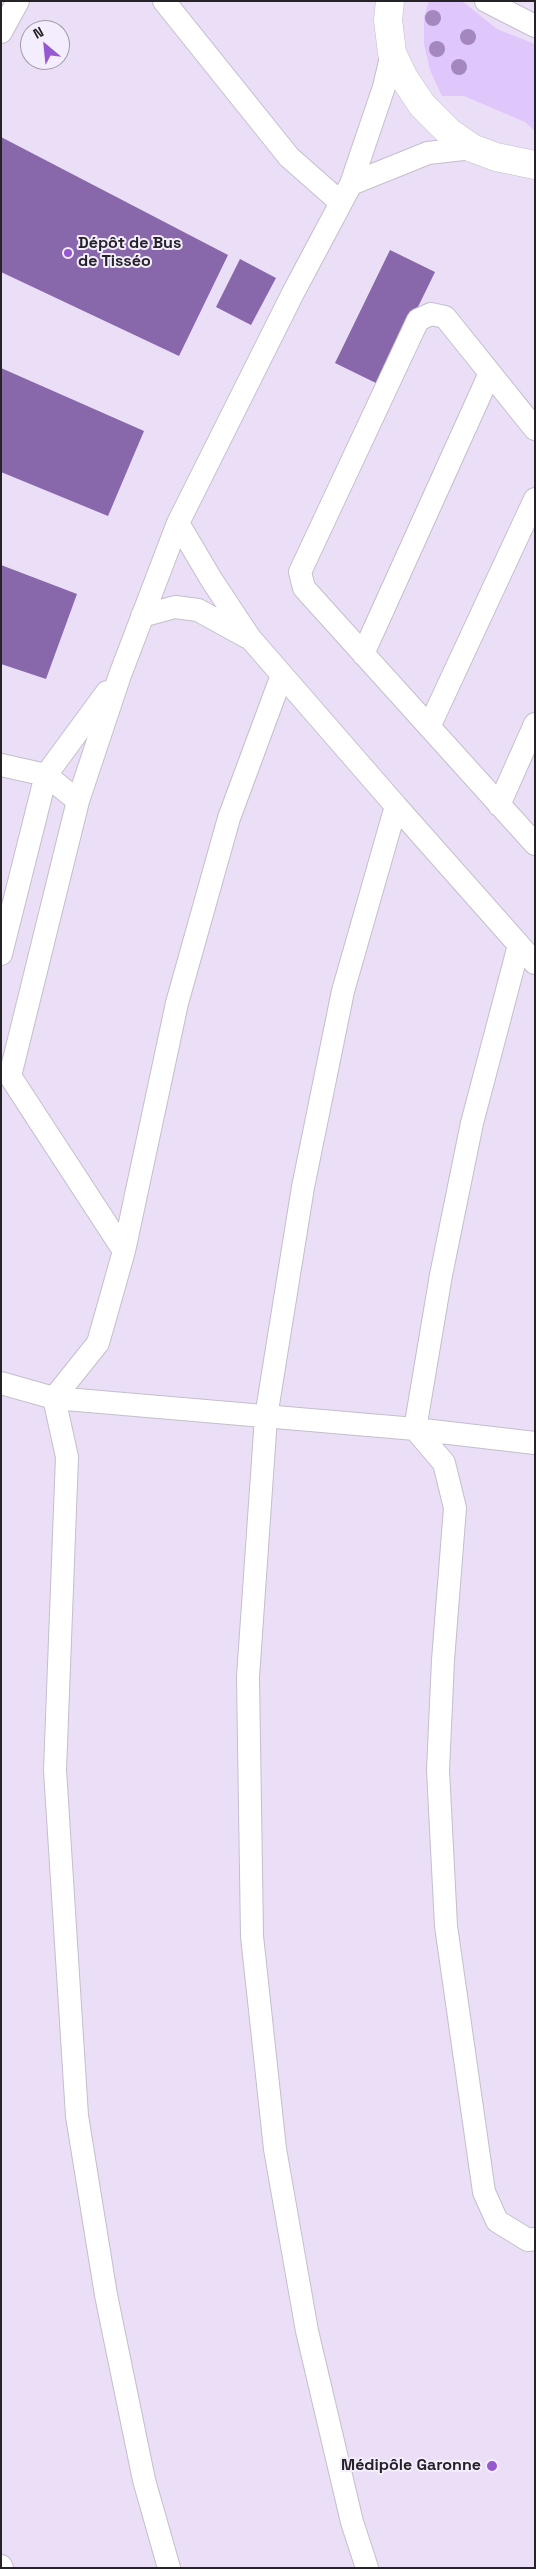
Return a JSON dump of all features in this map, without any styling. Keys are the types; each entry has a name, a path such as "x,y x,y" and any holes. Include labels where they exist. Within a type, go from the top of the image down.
{"main road":[{"path":"390,1 388,20 392,53 404,78 422,105 449,132 472,148 496,157 534,166"}],"lane":[{"path":"1,32 18,1"},
{"path":"164,1 288,157 346,193"},
{"path":"486,1 535,26"},
{"path":"124,1251 10,1076 78,801 120,675 142,616 178,523 346,193 384,86 392,53"},
{"path":"346,193 428,153 472,148"},
{"path":"535,429 445,317 431,314 418,320 300,572 304,588 535,844"},
{"path":"364,654 490,374"},
{"path":"429,727 535,499"},
{"path":"178,523 250,638 535,963"},
{"path":"142,616 175,607 198,610 250,638"},
{"path":"1,954 46,775 120,675"},
{"path":"54,1398 98,1342 124,1251 180,994 229,818 282,675"},
{"path":"500,805 535,724"},
{"path":"1,765 46,775 78,801"},
{"path":"367,2568 352,2522 307,2331 274,2149 252,1936 248,1677 266,1417 303,1187 341,1000 396,806"},
{"path":"415,1429 441,1275 472,1123 519,945"},
{"path":"1,1383 54,1398 415,1429 535,1443"},
{"path":"54,1398 67,1457 55,1770 77,2116 106,2295 142,2470 169,2568"},
{"path":"415,1429 444,1463 456,1508 443,1660 438,1770 446,1926 484,2192 497,2221 528,2240 535,2239"}],"shaded area":[{"path":"1,1 535,1 535,2568 1,2568"},
{"path":"429,1 462,1 497,29 535,44 535,131 525,122 464,96 442,96 430,70 424,44 424,17"}],"building":[{"path":"1,137 228,255 179,356 1,272"},
{"path":"390,250 435,272 380,385 335,363"},
{"path":"240,259 276,278 251,325 216,307"},
{"path":"1,368 144,431 108,516 1,472"},
{"path":"1,565 77,594 46,679 1,664"}],"place":[{"name":"Dépôt de Bus de Tisséo","path":"68,253"},
{"name":"Médipôle Garonne","path":"492,2466"}]}
